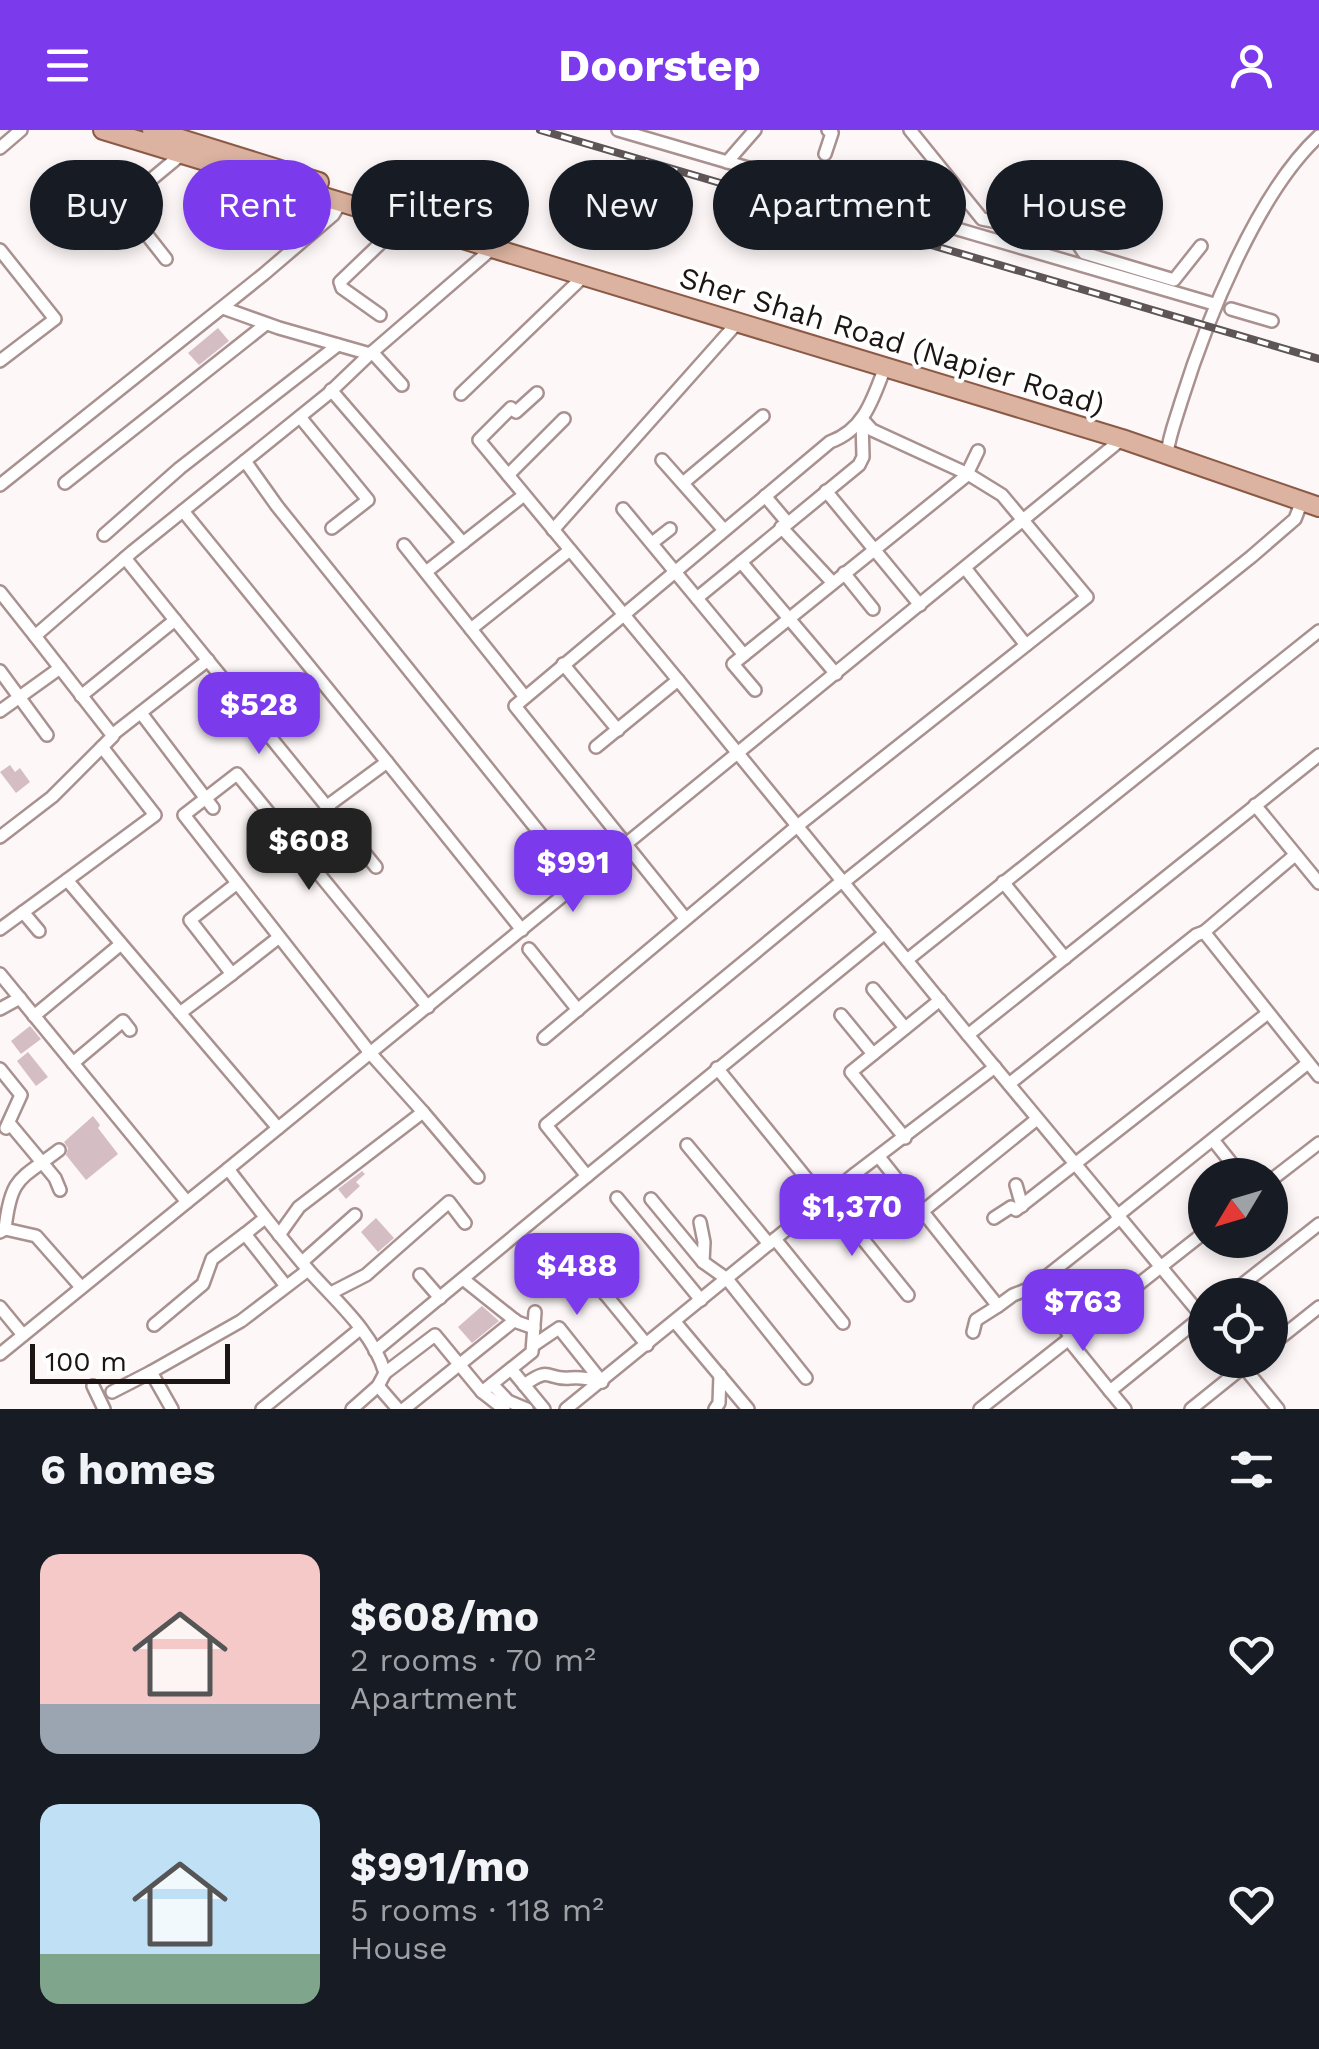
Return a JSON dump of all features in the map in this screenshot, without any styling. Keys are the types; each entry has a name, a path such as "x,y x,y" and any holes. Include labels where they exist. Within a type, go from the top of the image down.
{"main road":[{"name":"Sher Shah Road (Napier Road)","path":"103,130 156,135 1168,449 1314,500"},
{"name":"Sher Shah Road (Napier Road)","path":"156,135 182,154 351,205"},
{"name":"Sher Shah Road (Napier Road)","path":"501,250 739,318 885,367 908,368 1122,440 1168,449"}],"street":[{"path":"0,148 21,130"},
{"path":"618,130 720,160"},
{"path":"729,160 755,130"},
{"path":"824,154 832,133 828,130"},
{"path":"910,130 982,219 1074,238 1084,253 1174,280 1201,246"},
{"path":"1168,449 1189,377 1250,236 1278,187 1319,136"},
{"path":"163,169 182,154"},
{"path":"0,485 223,308 333,215 342,202"},
{"path":"966,232 1214,304"},
{"path":"0,250 56,319 1,357"},
{"path":"159,250 166,259"},
{"path":"373,250 340,282 342,288 380,315"},
{"path":"35,636 300,417 492,250"},
{"path":"461,394 584,275"},
{"path":"223,308 266,324 372,352 402,385"},
{"path":"1231,309 1272,321"},
{"path":"553,530 739,318"},
{"path":"65,483 266,324"},
{"path":"104,535 180,468 338,345"},
{"path":"686,918 514,706 830,442 844,437 871,406 885,367"},
{"path":"331,390 463,543"},
{"path":"537,393 516,412 511,408 479,440 1188,1299"},
{"path":"683,483 764,416"},
{"path":"300,417 368,500 332,528"},
{"path":"508,475 564,419"},
{"path":"544,1038 796,827 1087,596 1002,495 968,474 872,430 862,419"},
{"path":"697,598 859,464 862,419"},
{"path":"0,1354 1122,440"},
{"path":"755,690 733,664 968,474 978,451"},
{"path":"662,460 724,530"},
{"path":"245,461 580,883"},
{"path":"826,490 920,605"},
{"path":"426,572 524,495"},
{"path":"765,496 833,583"},
{"path":"587,1176 546,1126 843,882 1251,557 1314,500"},
{"path":"623,509 744,655"},
{"path":"183,511 522,930"},
{"path":"652,543 670,530"},
{"path":"404,545 525,697"},
{"path":"471,629 570,550"},
{"path":"125,558 376,868"},
{"path":"741,562 836,674"},
{"path":"965,568 1026,644"},
{"path":"844,573 874,609"},
{"path":"0,592 112,735"},
{"path":"81,696 175,620"},
{"path":"907,960 1319,630"},
{"path":"0,837 52,797 112,735 208,660"},
{"path":"563,664 618,730"},
{"path":"0,711 60,668"},
{"path":"0,671 47,735"},
{"path":"596,747 678,680"},
{"path":"141,713 210,803"},
{"path":"0,929 155,816 102,747"},
{"path":"968,1035 1319,755"},
{"path":"326,807 387,762"},
{"path":"428,1008 238,774 210,803 184,814 371,1054 478,1177"},
{"path":"1255,805 1319,883"},
{"path":"1009,1084 1296,855"},
{"path":"67,880 278,1128"},
{"path":"1003,882 1066,958"},
{"path":"232,974 190,920 236,884"},
{"path":"23,912 38,931"},
{"path":"1204,932 1319,1076"},
{"path":"375,1350 885,933"},
{"path":"180,1014 278,938"},
{"path":"34,1016 121,944"},
{"path":"528,949 578,1010"},
{"path":"0,974 187,1202"},
{"path":"873,989 905,1028"},
{"path":"0,1009 20,998"},
{"path":"905,1138 852,1072 940,1000"},
{"path":"994,1218 1022,1206 1268,1013"},
{"path":"841,1015 873,1054"},
{"path":"73,1062 123,1021 130,1030"},
{"path":"973,1332 976,1320 1033,1287 1308,1063"},
{"path":"566,1409 995,1067"},
{"path":"717,1068 908,1295"},
{"path":"0,1069 21,1096 7,1126 55,1178 60,1190"},
{"path":"279,1235 299,1206 423,1112"},
{"path":"923,1211 1037,1119"},
{"path":"1213,1140 1227,1158"},
{"path":"1288,1167 1319,1144"},
{"path":"688,1145 844,1323"},
{"path":"58,1150 17,1180 2,1230 36,1236 81,1287"},
{"path":"880,1157 998,1306"},
{"path":"228,1169 360,1329 385,1373"},
{"path":"1016,1185 1022,1206"},
{"path":"617,1198 701,1300"},
{"path":"651,1198 703,1262 726,1279 806,1378"},
{"path":"330,1293 366,1276 449,1202 465,1222"},
{"path":"112,1392 241,1321 286,1286 355,1215"},
{"path":"154,1324 203,1284 212,1259 265,1218"},
{"path":"700,1222 703,1262"},
{"path":"1251,1278 1319,1224"},
{"path":"245,1234 286,1286"},
{"path":"980,1409 1188,1245"},
{"path":"570,1252 647,1346"},
{"path":"606,1295 630,1274"},
{"path":"420,1275 440,1298"},
{"path":"463,1279 515,1320 534,1328"},
{"path":"1033,1287 1125,1409"},
{"path":"0,1307 23,1336"},
{"path":"1288,1332 1319,1307"},
{"path":"487,1388 532,1352 535,1312"},
{"path":"378,1386 397,1408 515,1320"},
{"path":"675,1322 748,1409"},
{"path":"534,1344 559,1328 602,1382"},
{"path":"262,1409 360,1329"},
{"path":"1110,1391 1188,1330"},
{"path":"352,1409 378,1386 385,1373 435,1335 459,1364 487,1388 527,1409"},
{"path":"511,1369 544,1409"},
{"path":"151,1372 172,1409"},
{"path":"524,1385 540,1374 550,1373 567,1379 578,1376 602,1382"},
{"path":"720,1375 718,1403 736,1396"},
{"path":"1190,1409 1226,1378"},
{"path":"1256,1378 1278,1409"},
{"path":"93,1386 104,1409"},
{"path":"487,1388 504,1409"}],"building":[{"path":"218,328 229,341 199,365 188,353"},
{"path":"10,765 15,772 20,768 30,782 16,793 0,772"},
{"path":"30,1026 41,1039 21,1054 11,1041"},
{"path":"28,1052 48,1077 36,1086 17,1061"},
{"path":"93,1116 118,1154 86,1180 66,1155 68,1148 64,1142"},
{"path":"362,1171 365,1174 356,1182 360,1186 346,1199 338,1189"},
{"path":"376,1218 394,1238 378,1252 361,1232"},
{"path":"482,1306 499,1321 472,1343 458,1327"}],"railway":[{"path":"540,130 1319,359"}]}
